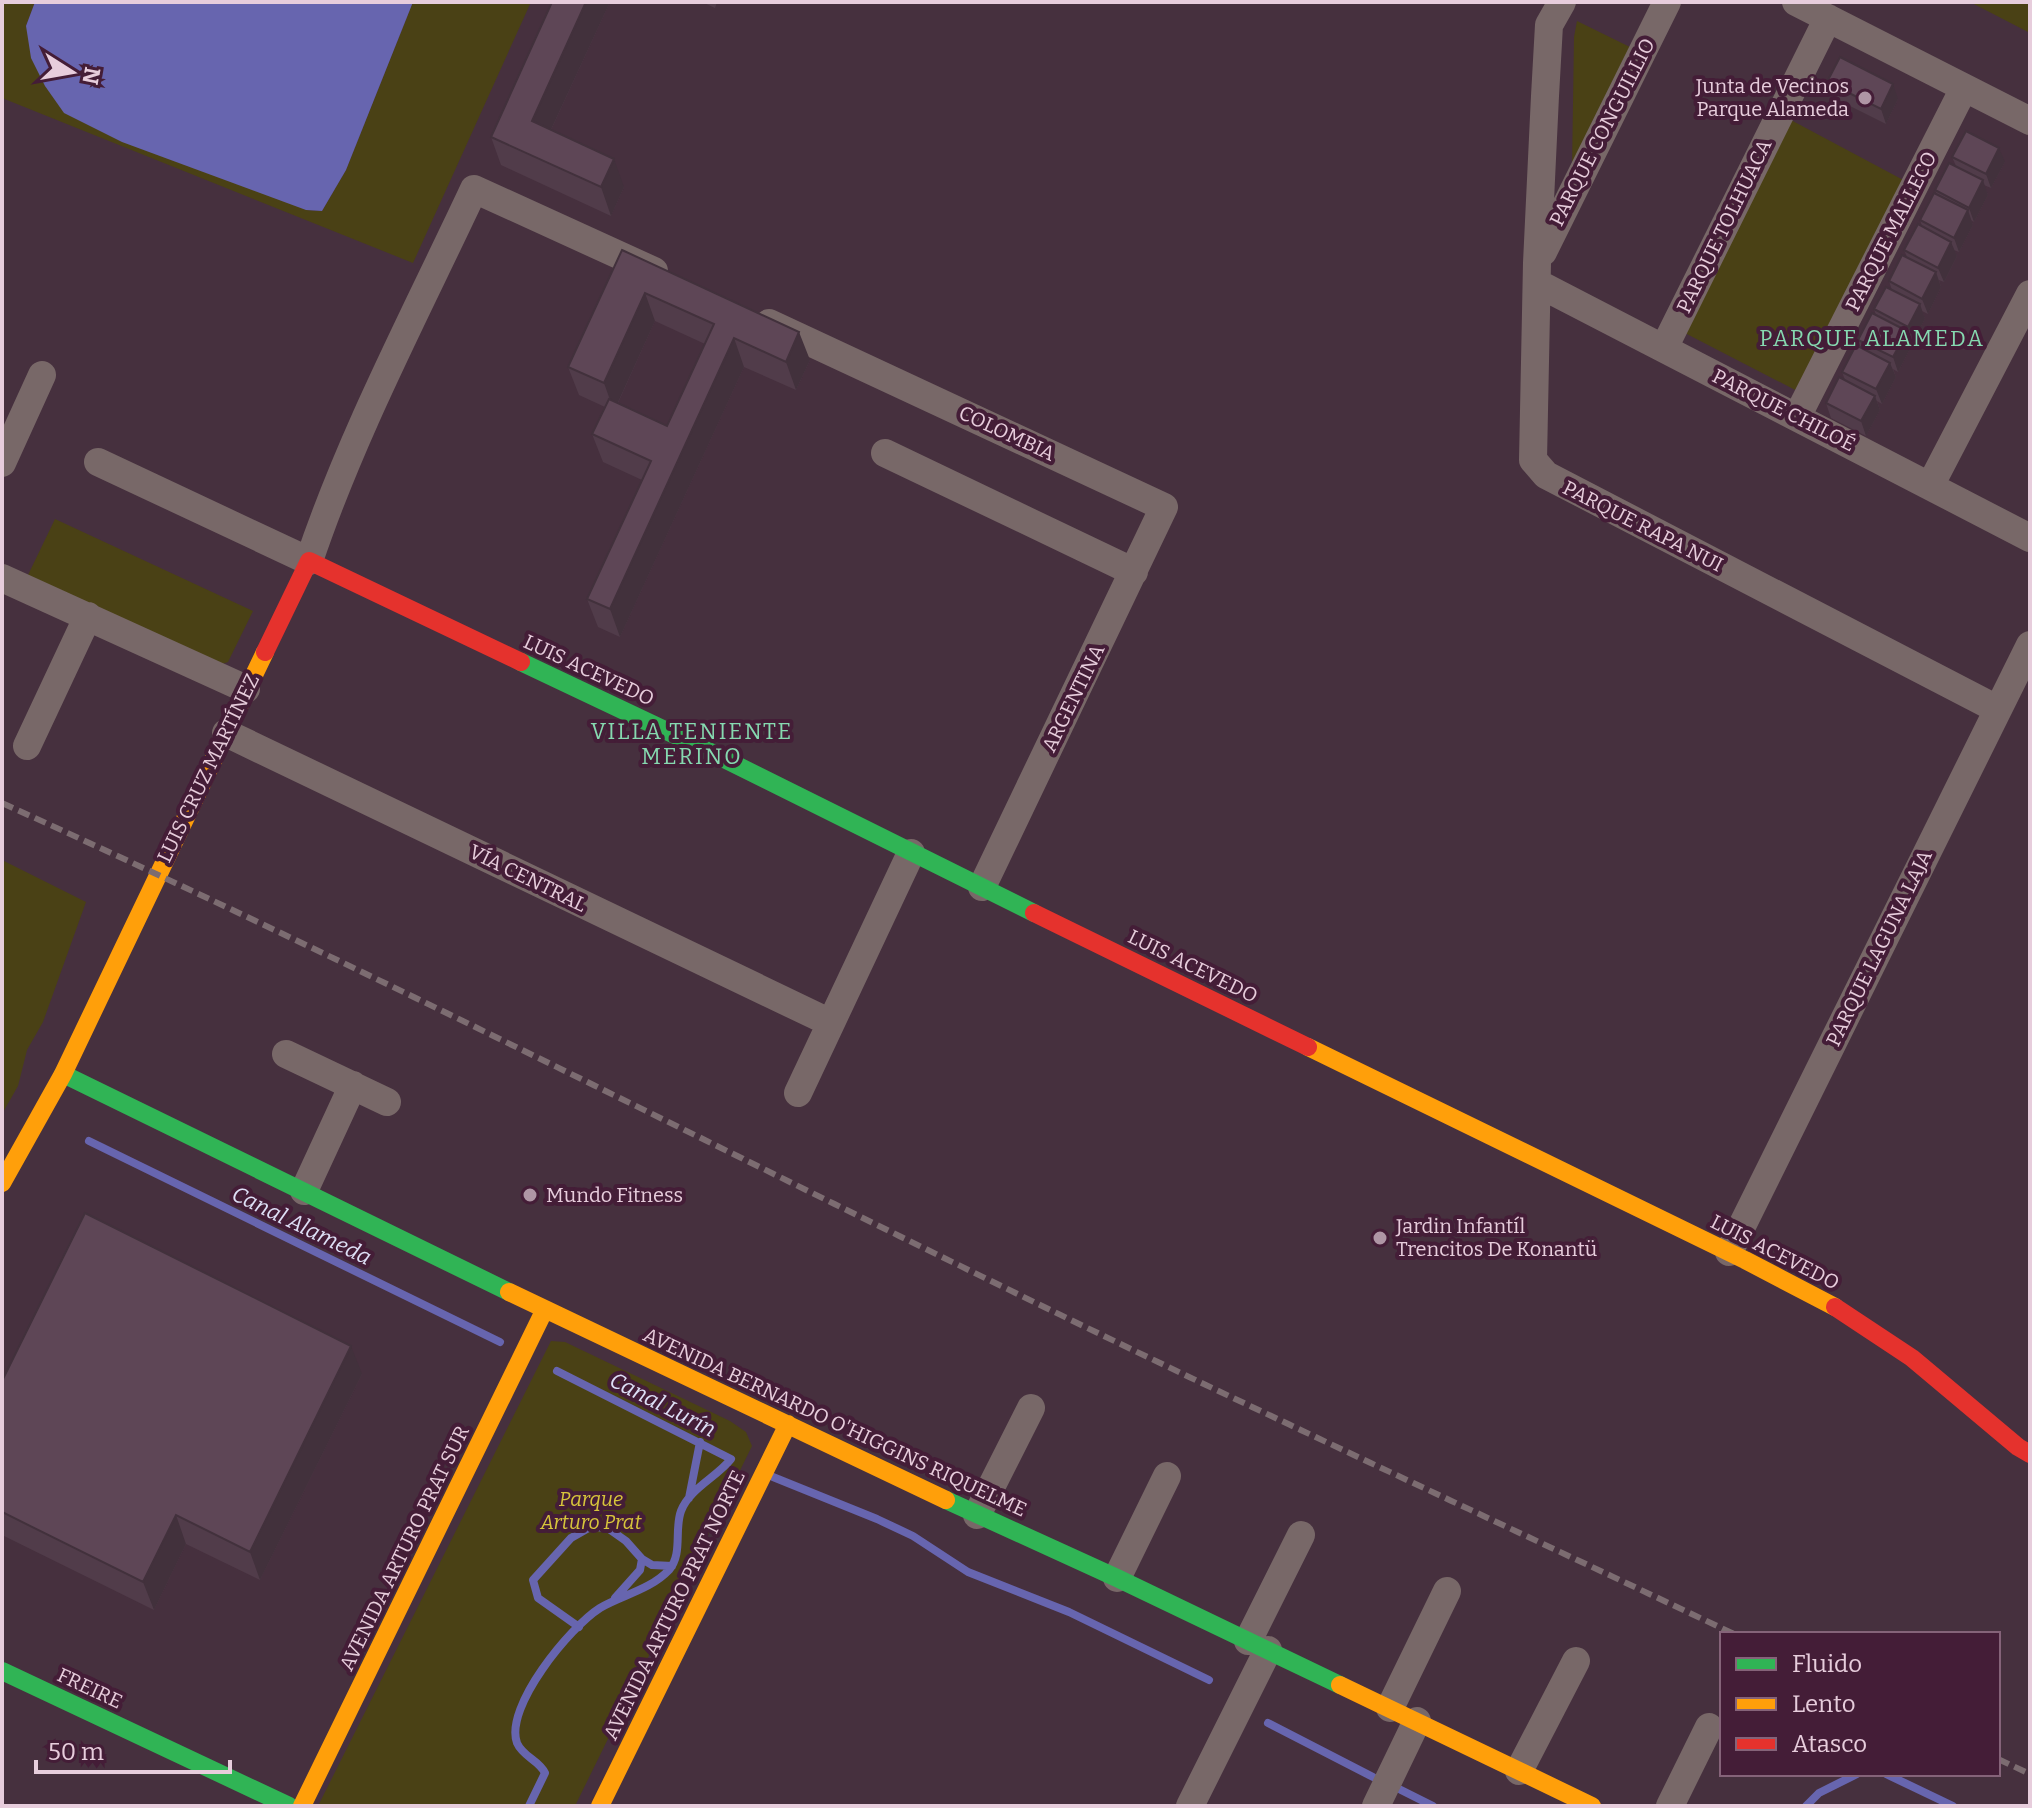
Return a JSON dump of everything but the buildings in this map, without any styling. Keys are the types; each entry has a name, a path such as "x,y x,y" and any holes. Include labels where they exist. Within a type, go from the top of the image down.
{"main road":[{"name":"LUIS CRUZ MARTÍNEZ","path":"2,1183 63,1074 309,561"},
{"name":"LUIS ACEVEDO","path":"309,561 705,750 1729,1252 1853,1317 1912,1358 2030,1454"},
{"name":"AVENIDA BERNARDO O'HIGGINS RIQUELME","path":"63,1074 545,1309 1592,1806"},
{"name":"AVENIDA ARTURO PRAT SUR","path":"302,1806 545,1309"},
{"name":"AVENIDA ARTURO PRAT NORTE","path":"600,1806 788,1424"},
{"name":"FREIRE","path":"2,1671 289,1806"}],"street":[{"name":"PARQUE RAPA NUI","path":"1562,2 1549,25 1537,273 1533,460 1546,475 1997,709"},
{"name":"PARQUE CONGUILLIO","path":"1537,273 1667,2"},
{"path":"1796,2 2030,121"},
{"name":"PARQUE TOLHUACA","path":"1664,348 1828,18"},
{"name":"PARQUE MALLECO","path":"1797,417 1964,88"},
{"path":"98,462 309,561 325,514 361,431 474,189 673,280"},
{"name":"PARQUE CHILOÉ","path":"1537,273 1664,348 2030,538"},
{"path":"1930,486 2030,294"},
{"name":"COLOMBIA","path":"741,310 1164,507"},
{"path":"2,463 42,375"},
{"path":"885,453 1134,572"},
{"name":"ARGENTINA","path":"982,887 1164,507"},
{"path":"2,578 246,689"},
{"path":"27,746 88,616"},
{"name":"PARQUE LAGUNA LAJA","path":"1729,1252 2030,645"},
{"name":"VÍA CENTRAL","path":"226,733 831,1023"},
{"path":"798,1093 911,853"},
{"path":"286,1054 387,1102"},
{"path":"304,1191 353,1085"},
{"path":"977,1515 1031,1408"},
{"path":"1117,1578 1167,1476"},
{"path":"1190,1806 1301,1535"},
{"path":"1390,1708 1447,1591"},
{"path":"1519,1771 1576,1661"},
{"path":"1376,1806 1417,1721"},
{"path":"1670,1806 1709,1727"}],"green space":[{"path":"2,2 35,2 26,26 306,210 322,211 346,170 413,2 531,2 413,263 2,98"},
{"path":"1970,2 2030,2 2030,33"},
{"path":"1577,21 1634,49 1572,169 1574,37"},
{"path":"1789,119 1907,182 1801,393 1681,331"},
{"path":"55,519 253,611 228,662 219,665 28,575"},
{"path":"2,860 86,902 43,1022 27,1050 18,1086 2,1114"},
{"name":"Parque Arturo Prat","path":"551,1341 565,1342 730,1421 746,1432 752,1446 575,1806 318,1806"}],"shaded area":[{"path":"35,2 413,2 346,170 322,211 306,210 122,142 64,113 45,86 31,58 26,26"}],"waterway":[{"name":"Canal Alameda","path":"89,1141 500,1342"},
{"name":"Canal Lurín","path":"529,1806 545,1773 517,1743 520,1709 530,1689 557,1650 587,1618 609,1603 653,1583 669,1570 676,1557 679,1518 685,1503 731,1459 557,1371"},
{"name":"Canal Alameda","path":"689,1498 700,1442"},
{"name":"Canal Lurín","path":"773,1477 877,1519 913,1536 968,1572 1069,1612 1209,1680"},
{"path":"579,1627 538,1598 533,1580 571,1538 592,1526 609,1529 652,1565 672,1566"},
{"path":"615,1598 640,1570 642,1559"},
{"name":"Canal Lurín","path":"1268,1723 1373,1777"},
{"name":"Canal Lurín","path":"1806,1806 1819,1793 1853,1776"},
{"name":"Canal Lurín","path":"1890,1776 1953,1806"},
{"name":"Canal Lurín","path":"1401,1790 1433,1806"}],"railway":[{"path":"2,803 405,993 1154,1360 1730,1632"},
{"path":"2000,1760 2030,1774"}],"traffic: fast":[{"path":"521,662 1034,913"},
{"path":"63,1074 509,1292"},
{"path":"946,1500 1340,1685"},
{"path":"2,1671 289,1806"}],"traffic: slow":[{"path":"2,1183 63,1074 265,652"},
{"path":"1308,1047 1835,1307"},
{"path":"509,1292 946,1500"},
{"path":"302,1806 545,1309"},
{"path":"600,1806 788,1424"},
{"path":"1340,1685 1592,1806"}],"traffic: jam":[{"path":"265,652 309,561 521,662"},
{"path":"1034,913 1308,1047"},
{"path":"1835,1307 1912,1358 2030,1454"}],"place":[{"name":"Junta de Vecinos Parque Alameda","path":"1865,98"},
{"name":"Mundo Fitness","path":"530,1195"},
{"name":"Jardin Infantíl Trencitos De Konantü","path":"1380,1238"}],"district":[{"name":"PARQUE ALAMEDA","path":"1872,338"},
{"name":"VILLA TENIENTE MERINO","path":"692,744"}]}
